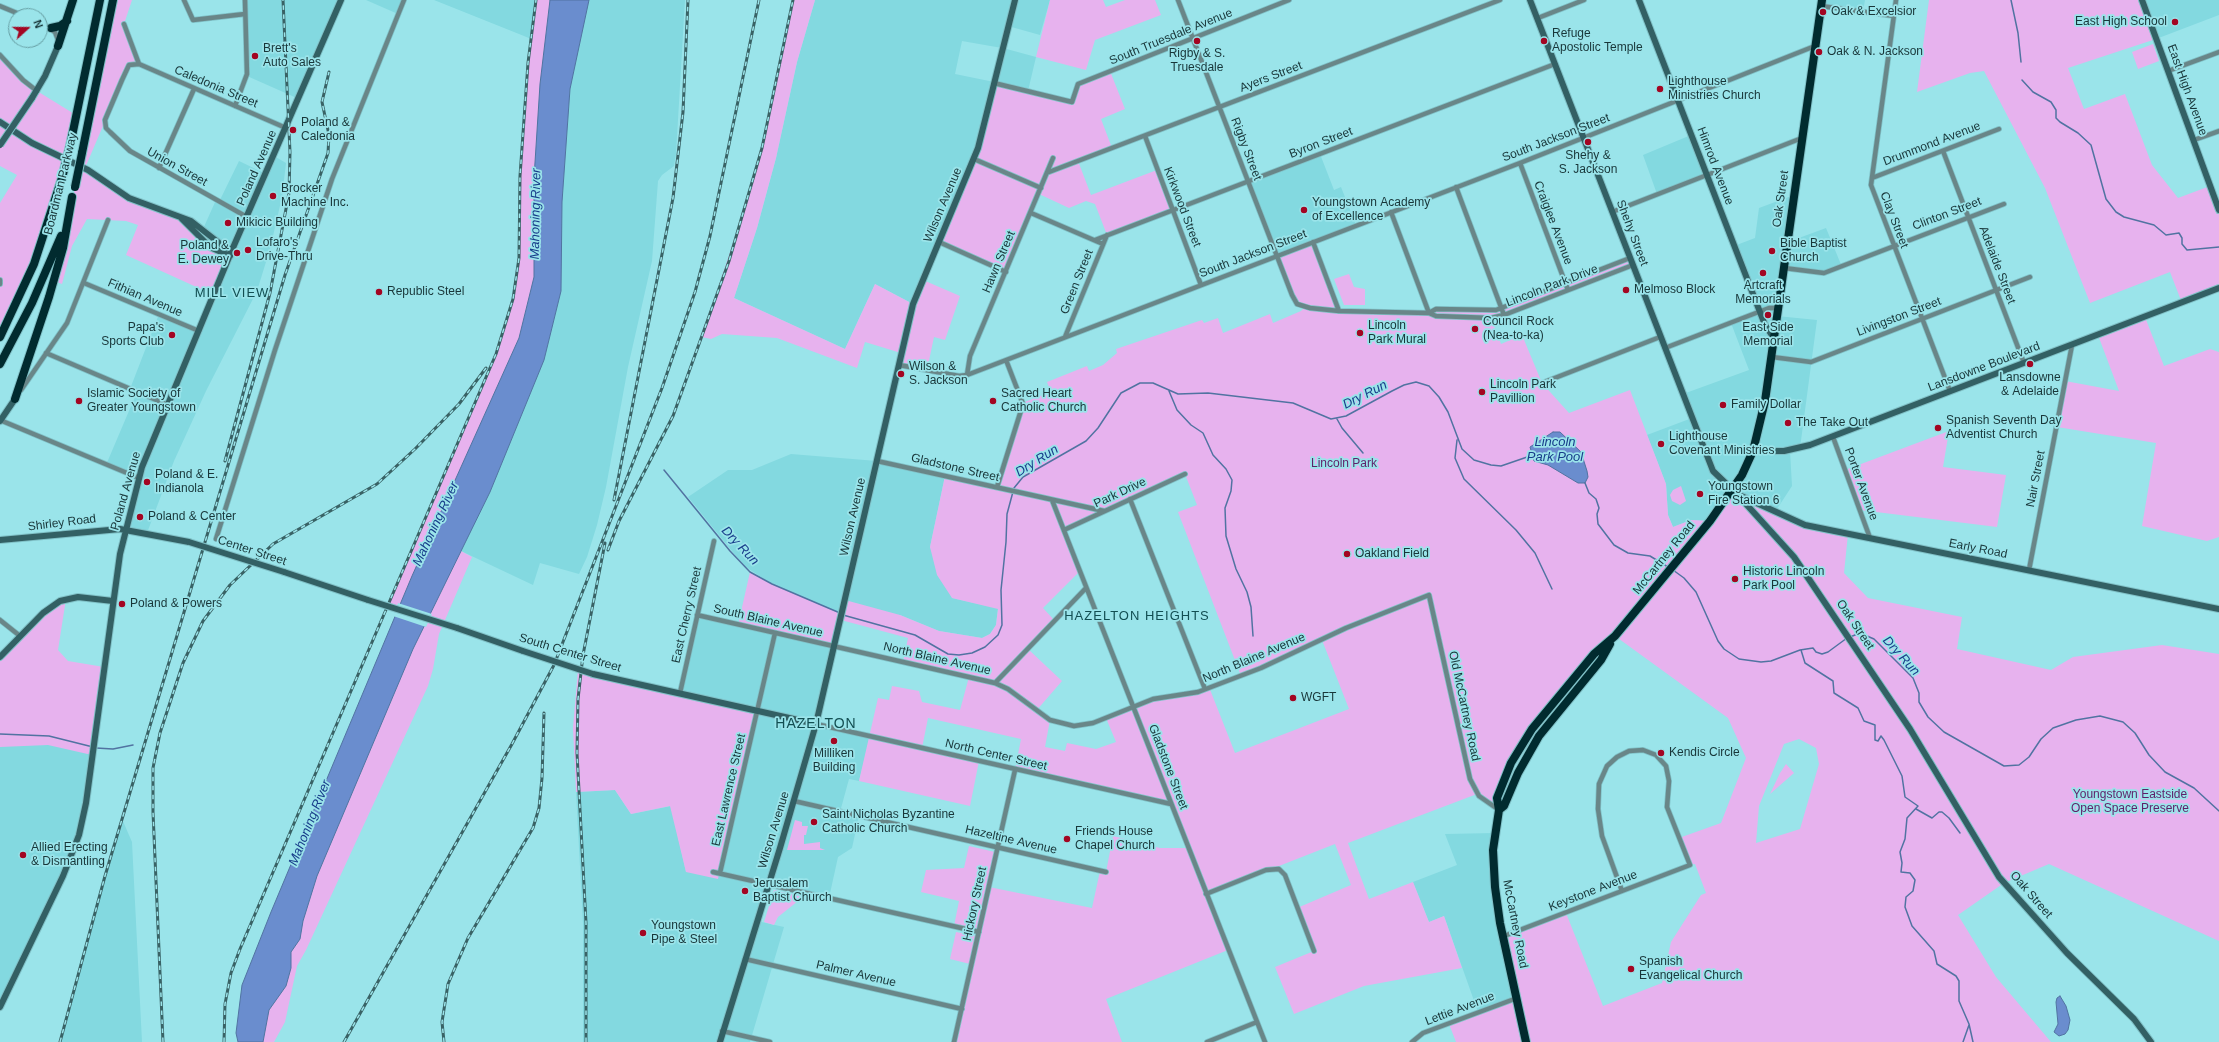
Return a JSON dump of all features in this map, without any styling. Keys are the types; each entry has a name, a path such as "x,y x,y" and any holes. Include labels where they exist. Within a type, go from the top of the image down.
{"highway":[{"path":"58,46 73,0"},
{"name":"Boardman Parkway","path":"0,338 34,264 62,178 100,0"},
{"name":"Boardman Parkway","path":"0,364 49,267 59,243 75,187 113,0"},
{"name":"Oak Street","path":"1735,492 1753,452 1763,412 1822,3"},
{"path":"50,28 60,26 67,21"},
{"path":"14,399 49,298 63,248 72,197"},
{"name":"McCartney Road","path":"1526,1042 1504,936 1493,871 1495,834 1499,810 1507,799 1518,773 1532,747 1601,660 1614,637 1735,492"}],"street":[{"path":"184,0 193,20 245,14"},
{"path":"235,106 247,74 245,0"},
{"name":"Poland Avenue","path":"0,1007 72,857 84,815 113,601 126,530 139,478 231,253 341,0"},
{"path":"216,539 270,365 332,179 404,0"},
{"name":"Wilson Avenue","path":"720,1042 722,1031 769,884 816,724 913,304 974,159 1015,0"},
{"name":"Rigby Street","path":"1178,0 1276,256 1297,304"},
{"name":"South Truesdale Avenue","path":"994,83 1072,102 1076,86 1082,82 1289,0"},
{"name":"Ayers Street","path":"1049,172 1500,0"},
{"name":"Shehy Street","path":"1530,0 1712,468 1735,492"},
{"path":"1538,18 1584,0"},
{"name":"Himrod Avenue","path":"1639,0 1765,325 1774,338"},
{"name":"Clay Street","path":"1896,0 1871,188 1950,391"},
{"name":"East High Avenue","path":"2142,0 2219,210"},
{"path":"1822,3 1894,16"},
{"path":"124,24 139,64"},
{"path":"0,145 32,98 58,46 57,35 50,28"},
{"name":"South Jackson Street","path":"899,365 959,376 968,375 1520,163 1815,46"},
{"path":"2168,72 2219,52"},
{"path":"0,55 23,80 36,91"},
{"name":"Union Street","path":"139,64 131,64 127,68 106,116 105,124 110,132 128,150 247,217"},
{"name":"Caledonia Street","path":"139,64 286,128"},
{"name":"Byron Street","path":"1095,240 1555,64"},
{"path":"159,168 194,89"},
{"path":"0,122 32,143 88,170 120,193 179,216 195,224 231,253"},
{"name":"Drummond Avenue","path":"1872,178 1998,129"},
{"path":"2194,140 2219,131"},
{"name":"Kirkwood Street","path":"1145,136 1201,285"},
{"path":"1612,212 1802,138"},
{"name":"Adelaide Street","path":"1943,151 2024,363"},
{"name":"Hawn Street","path":"968,375 970,356 1049,172 1053,158"},
{"path":"974,159 1042,188"},
{"name":"Craiglee Avenue","path":"1520,163 1568,290"},
{"path":"1456,187 1504,315"},
{"name":"Clinton Street","path":"1784,268 1824,273 2004,204"},
{"path":"1391,212 1429,313"},
{"path":"1031,213 1103,244"},
{"path":"179,216 210,247 231,253"},
{"path":"108,220 67,323 0,420 139,478"},
{"name":"Green Street","path":"1065,337 1107,235"},
{"path":"939,242 1006,272"},
{"path":"1313,242 1339,311"},
{"name":"Lincoln Park Drive","path":"1429,313 1436,309 1489,311 1501,308 1630,258"},
{"name":"Lincoln Park Drive","path":"1297,304 1310,308 1339,311 1429,313 1436,316 1478,318 1504,315 1632,265"},
{"name":"Livingston Street","path":"1772,357 1812,362 2030,277"},
{"name":"Fithian Avenue","path":"84,282 199,331"},
{"name":"Lansdowne Boulevard","path":"1753,452 1790,450 1833,437 2219,288"},
{"path":"1665,348 1769,308 1778,308"},
{"path":"1542,384 1660,337"},
{"name":"Nair Street","path":"2029,570 2072,345"},
{"path":"46,354 168,405"},
{"path":"996,487 1023,407 1006,360"},
{"name":"Porter Avenue","path":"1833,437 1870,538"},
{"name":"Gladstone Street","path":"877,461 1104,511"},
{"name":"Park Drive","path":"1064,530 1185,474"},
{"name":"Early Road","path":"1735,492 1804,525 2219,609"},
{"name":"Oak Street","path":"1735,492 1780,540 1816,588 1910,729 1999,877 2067,953 2134,1018 2151,1042"},
{"path":"1130,499 1205,689"},
{"name":"Gladstone Street","path":"1052,500 1265,1042"},
{"name":"Shirley Road","path":"0,540 106,529 126,530"},
{"name":"Center Street","path":"126,530 189,542 368,600"},
{"name":"East Cherry Street","path":"680,693 714,541"},
{"path":"995,683 1086,588"},
{"name":"North Blaine Avenue","path":"834,646 995,683 1008,689 1042,715 1062,724 1079,726 1093,723 1153,699 1190,694 1261,668 1346,628 1430,594"},
{"name":"Old McCartney Road","path":"1430,594 1470,779 1479,796 1499,810"},
{"path":"0,657 43,613 60,601 78,597 113,601"},
{"name":"South Center Street","path":"368,600 457,628 593,674 816,724"},
{"name":"South Blaine Avenue","path":"697,615 834,646"},
{"path":"0,620 20,636"},
{"name":"East Lawrence Street","path":"720,873 775,633"},
{"name":"North Center Street","path":"816,724 1014,770 1171,804"},
{"name":"Keystone Avenue","path":"1504,936 1622,891 1690,865 1667,806 1669,780 1666,766 1659,757 1650,752 1636,750 1623,753 1611,761 1604,771 1599,784 1598,799 1602,836 1622,891"},
{"name":"Hickory Street","path":"954,1042 1014,770"},
{"name":"Hazeltine Avenue","path":"794,801 1106,872"},
{"path":"1206,894 1266,870 1275,868 1281,870 1285,875 1314,951"},
{"path":"713,872 979,932"},
{"name":"Palmer Avenue","path":"745,959 962,1009"},
{"name":"Lettie Avenue","path":"1412,1042 1424,1033 1517,998"},
{"path":"1207,1042 1257,1022"},
{"path":"722,1031 770,1042"}],"shaded area":[{"path":"245,0 341,0 299,99 247,76"},
{"path":"366,0 404,0 398,14"},
{"path":"434,0 536,0 531,39 524,36"},
{"path":"589,0 685,0 676,154 674,166 662,175 658,181 652,261 628,367 606,487 597,525 587,557 579,574 540,563 533,585 461,551 490,492 544,360 561,291 562,202 570,89"},
{"path":"815,0 1050,0 1040,35 1008,26 1003,48 1036,57 1028,91 978,148 913,304 875,284 845,349 734,298 757,228 776,158 797,62","holes":["962,41 1002,48 994,82 955,74"]},
{"path":"1822,0 1865,0 1863,12 1821,6"},
{"name":"East High School","path":"2142,0 2219,0 2219,15 2156,39"},
{"path":"1691,135 1707,174 1657,194 1643,155"},
{"name":"Youngstown Academy of Excellence","path":"1320,154 1334,190 1341,187 1356,225 1276,256 1248,181"},
{"path":"274,156 286,163 282,197 270,249 257,291 206,391 174,461 147,533 126,529 139,478 106,465 137,392 130,389 159,314 199,331 232,250 203,229 216,200 219,202 239,161 266,174"},
{"path":"1794,195 1788,242 1826,228 1842,267 1827,272 1784,268 1777,316 1817,320 1800,448 1790,451 1792,486 1775,512 1710,521 1691,520 1673,527 1668,515 1666,484 1647,435 1692,418 1683,394 1749,370 1731,323 1759,312 1734,246 1755,238 1759,208"},
{"path":"791,454 877,461 945,476 930,547 952,598 998,608 996,625 990,634 982,638 939,631 900,615 841,614 772,584 744,566 688,497 728,470 752,470"},
{"path":"697,615 834,646 816,724 870,737 859,781 849,779 840,812 859,816 852,848 838,857 829,898 769,885 757,921 784,927 750,1042 583,1042 583,923 576,792 615,790 631,814 671,806 686,872 680,693"},
{"path":"0,734 93,748 79,835 0,1007"},
{"path":"122,819 132,842 142,1042 60,1042"},
{"path":"1495,833 1493,871 1517,998 1478,1012 1444,916 1429,922 1413,882 1457,865 1445,834"}],"green space":[{"path":"113,0 132,0 124,24 139,64 129,65 85,168 112,187 169,212 232,250 214,295 126,255 138,225 126,221 87,219 72,246 62,284 54,281 80,166"},
{"path":"536,0 550,0 540,84 534,178 534,277 519,338 398,609 388,606 496,354 513,299 519,258 520,176 528,63"},
{"path":"793,0 815,0 797,62 776,158 757,228 734,298 845,349 875,284 913,304 923,280 960,296 945,340 934,337 927,370 899,365 901,353 865,342 857,368 777,338 722,334 711,339 702,337 753,183 770,114"},
{"path":"1050,0 1103,0 1106,7 1125,0 1155,0 1161,15 1095,40 1086,70 1036,57"},
{"path":"1929,0 2142,0 2156,39 2068,68 2084,109 2125,94 2152,165 2178,198 2210,186 2219,210 2219,288 2182,303 2170,272 2090,303 2045,188 1984,71 1970,73 1917,92"},
{"path":"2153,44 2159,61 2138,69 2132,52"},
{"path":"0,55 37,91 76,115 49,223 0,337 0,203 17,175 0,166"},
{"path":"1110,71 1125,109 1101,119 1112,148 1078,161 1091,195 1157,170 1173,210 1107,235 1095,204 1086,201 1069,208 1039,194 1006,272 939,242 970,172 994,83 1072,102 1076,86"},
{"path":"1313,242 1339,311 1429,313 1436,309 1489,311 1630,258 1633,265 1491,318 1501,344 1522,335 1542,383 1569,413 1630,390 1666,484 1668,515 1673,527 1691,520 1710,521 1732,490 1795,521 1848,534 1844,573 1868,598 1962,617 1957,649 2051,670 2073,657 2162,645 2219,654 2219,941 2049,864 2004,883 1958,915 1996,977 2051,1042 1456,1042 1449,1024 1517,998 1504,936 1566,913 1603,1006 1662,983 1671,942 1701,895 1706,893 1695,864 1690,865 1679,838 1721,823 1746,758 1728,718 1615,636 1532,729 1500,789 1499,810 1477,794 1348,843 1369,899 1413,882 1429,922 1444,916 1462,968 1364,986 1294,1014 1275,967 1314,951 1297,908 1351,885 1335,844 1279,866 1281,870 1275,868 1206,894 1228,950 1106,999 1122,1042 954,1042 979,932 954,926 959,901 921,892 926,870 964,868 969,846 995,852 989,887 1092,908 1100,871 1106,872 1113,836 1160,848 1188,848 1171,804 1015,770 1021,739 928,718 922,748 979,761 970,806 859,781 878,698 889,700 892,686 919,691 922,702 960,710 969,677 903,662 908,638 841,620 834,646 738,625 750,572 772,584 841,614 845,600 900,615 939,631 982,638 990,634 996,625 998,609 952,598 937,575 930,547 945,476 996,487 1022,403 1051,392 1047,382 1087,366 1089,371 1103,365 1117,353 1116,349 1202,320 1204,323 1218,318 1223,333 1270,314 1273,323 1301,311 1305,307 1297,304 1276,256","holes":["1185,474 1197,505 1178,512 1241,676 1322,640 1349,709 1235,753 1209,687 1146,701 1106,718 1116,742 1096,749 1067,743 1065,751 1045,747 1050,720 1036,711 1062,681 1028,649 1055,621 1043,608 1080,571 1064,530","1799,739 1816,748 1819,764 1800,829 1756,843 1759,806 1784,744"]},
{"path":"1349,274 1354,287 1365,289 1365,305 1344,305 1334,279"},
{"path":"2145,317 2164,366 2210,349 2219,352 2219,537 2207,541 2142,526 2156,443 2057,427 2065,381 2119,391 2098,335"},
{"path":"1949,431 1943,467 2006,475 1997,527 1860,510 1845,470"},
{"path":"1681,486 1686,501 1680,505 1672,501 1670,495 1673,490"},
{"path":"461,551 472,557 439,634 433,669 428,686 306,950 297,966 285,1022 274,1042 263,1042 269,1010 286,986 291,968 291,952 300,939 303,921 317,876 413,649"},
{"path":"66,599 58,650 68,661 104,667 92,755 48,745 0,747 0,657 43,613"},
{"path":"578,669 757,711 718,879 686,872 670,806 631,814 615,790 576,792 573,728"},
{"path":"1786,764 1794,773 1770,794 1780,773"},
{"path":"795,820 802,822 802,826 808,826 806,835 804,835 804,844 820,842 820,848 825,850 787,850"},
{"path":"774,890 803,897 778,917 774,925 764,922"},
{"path":"956,932 976,936 970,964 950,959"}],"water":[{"name":"Mahoning River","path":"550,0 589,0 570,89 562,202 561,291 544,360 490,492 413,649 317,876 303,921 300,939 291,952 291,968 286,986 269,1010 263,1042 238,1042 236,1033 242,985 271,912 412,576 519,338 534,277 534,178 540,84"},
{"name":"Lincoln Park Pool","path":"1553,432 1560,432 1581,452 1588,477 1585,483 1578,483 1548,465 1534,461 1530,447"},
{"path":"2060,996 2066,1006 2070,1020 2068,1030 2065,1034 2059,1036 2054,1032 2058,1024 2056,1002 2057,998"}],"pier":[{"path":"398,603 432,614 426,627 393,616"}],"waterway":[{"path":"2011,0 2018,33 2021,62"},
{"path":"2022,80 2033,92 2051,102 2056,110 2056,118 2060,122 2078,133 2091,145 2106,199 2116,212 2124,217 2154,225 2166,235 2179,233 2182,238 2182,244 2187,250 2219,247"},
{"name":"Dry Run","path":"843,615 915,635 948,654 959,655 972,653 985,647 998,635 1002,625 1001,590 1006,542 1007,514 1014,488 1023,477 1086,441 1098,428 1121,393 1140,383 1153,383 1178,394 1208,393 1293,403 1331,419 1346,416 1404,385 1416,382 1429,386 1439,397 1448,412 1462,449 1474,460 1501,466 1533,455"},
{"path":"1169,391 1177,410 1191,425 1203,433 1213,455 1226,469 1232,480 1231,491 1225,508 1226,536 1236,569 1247,592 1251,607 1253,636"},
{"path":"1337,419 1342,428 1363,453"},
{"path":"1457,440 1455,458 1464,479 1516,530 1535,553 1552,589"},
{"name":"Dry Run","path":"664,470 730,551 750,572 772,584 840,613"},
{"name":"Dry Run","path":"1585,483 1589,493 1596,499 1599,508 1597,514 1598,524 1614,545 1628,553 1650,556 1668,567"},
{"name":"Dry Run","path":"1673,570 1684,578 1696,592 1718,641 1724,649 1739,659 1761,662 1771,661 1800,650 1813,648 1816,652 1822,654 1828,652 1847,638"},
{"name":"Dry Run","path":"1850,637 1860,633 1874,639 1913,678 1919,693 1919,702 1928,717 1944,732 2004,766 2019,765 2029,757 2041,739 2053,728 2076,720 2100,716 2123,722 2135,733 2149,755 2165,772 2194,788 2219,811"},
{"path":"1801,650 1805,663 1833,681 1834,693 1858,708 1864,721 1875,725 1875,740 1878,741 1881,736 1884,740 1902,776 1905,797 1918,806 1907,818 1905,839 1900,852 1902,863 1901,872 1910,873 1915,880 1913,891 1906,897 1905,907 1912,926 1934,951 1937,964 1956,976 1959,981 1959,1001 1969,1024 1973,1042"},
{"path":"0,734 49,736 93,747"},
{"path":"96,748 113,749 133,745"},
{"path":"1916,809 1932,818 1939,812 1942,812 1949,818 1960,833"},
{"path":"1963,1042 1969,1025"}],"railway":[{"path":"225,461 270,293 289,193 290,152 283,0"},
{"path":"224,1042 225,1004 231,973 240,949 496,354 513,299 519,258 520,176 528,63 536,0"},
{"path":"614,500 673,198 683,112 688,0"},
{"path":"344,1042 512,744 554,665 662,388 695,292 710,236 759,0"},
{"path":"608,550 619,521 673,416 729,261 762,148 793,0"},
{"path":"60,1042 105,876 285,275 328,153 329,135 322,102 329,72"},
{"path":"163,1042 153,812 153,768 160,733 183,663 203,621 230,585 273,544 377,484 415,449 459,404 486,368"},
{"path":"586,1042 586,923 577,753 578,699 583,655 605,543"},
{"path":"444,1042 442,1022 448,984 468,938 533,828 539,808 542,778 544,713"}],"place":[{"name":"Oak & Excelsior","path":"1823,12"},
{"name":"East High School","path":"2175,22"},
{"name":"Rigby & S. Truesdale","path":"1197,41"},
{"name":"Refuge Apostolic Temple","path":"1544,41"},
{"name":"Oak & N. Jackson","path":"1819,52"},
{"name":"Brett's Auto Sales","path":"255,56"},
{"name":"Lighthouse Ministries Church","path":"1660,89"},
{"name":"Poland & Caledonia","path":"293,130"},
{"name":"Shehy & S. Jackson","path":"1588,142"},
{"name":"Brocker Machine Inc.","path":"273,196"},
{"name":"Youngstown Academy of Excellence","path":"1304,210"},
{"name":"Mikicic Building","path":"228,223"},
{"name":"Lofaro's Drive-Thru","path":"248,250"},
{"name":"Bible Baptist Church","path":"1772,251"},
{"name":"Poland & E. Dewey","path":"237,253"},
{"name":"Artcraft Memorials","path":"1763,273"},
{"name":"Melmoso Block","path":"1626,290"},
{"name":"Republic Steel","path":"379,292"},
{"name":"East Side Memorial","path":"1768,315"},
{"name":"Council Rock (Nea-to-ka)","path":"1475,329"},
{"name":"Lincoln Park Mural","path":"1360,333"},
{"name":"Papa's Sports Club","path":"172,335"},
{"name":"Lansdowne & Adelaide","path":"2030,364"},
{"name":"Wilson & S. Jackson","path":"901,374"},
{"name":"Lincoln Park Pavillion","path":"1482,392"},
{"name":"Islamic Society of Greater Youngstown","path":"79,401"},
{"name":"Sacred Heart Catholic Church","path":"993,401"},
{"name":"Family Dollar","path":"1723,405"},
{"name":"The Take Out","path":"1788,423"},
{"name":"Spanish Seventh Day Adventist Church","path":"1938,428"},
{"name":"Lighthouse Covenant Ministries","path":"1661,444"},
{"name":"Poland & E. Indianola","path":"147,482"},
{"name":"Youngstown Fire Station 6","path":"1700,494"},
{"name":"Poland & Center","path":"140,517"},
{"name":"Oakland Field","path":"1347,554"},
{"name":"Historic Lincoln Park Pool","path":"1735,579"},
{"name":"Poland & Powers","path":"122,604"},
{"name":"WGFT","path":"1293,698"},
{"name":"Milliken Building","path":"834,741"},
{"name":"Kendis Circle","path":"1661,753"},
{"name":"Saint Nicholas Byzantine Catholic Church","path":"814,822"},
{"name":"Friends House Chapel Church","path":"1067,839"},
{"name":"Allied Erecting & Dismantling","path":"23,855"},
{"name":"Jerusalem Baptist Church","path":"745,891"},
{"name":"Youngstown Pipe & Steel","path":"643,933"},
{"name":"Spanish Evangelical Church","path":"1631,969"}],"district":[{"name":"MILL VIEW","path":"232,293"},
{"name":"HAZELTON HEIGHTS","path":"1137,616"},
{"name":"HAZELTON","path":"816,724"}],"park label":[{"name":"Lincoln Park","path":"1344,464"},
{"name":"Youngstown Eastside Open Space Preserve","path":"2130,802"}]}
